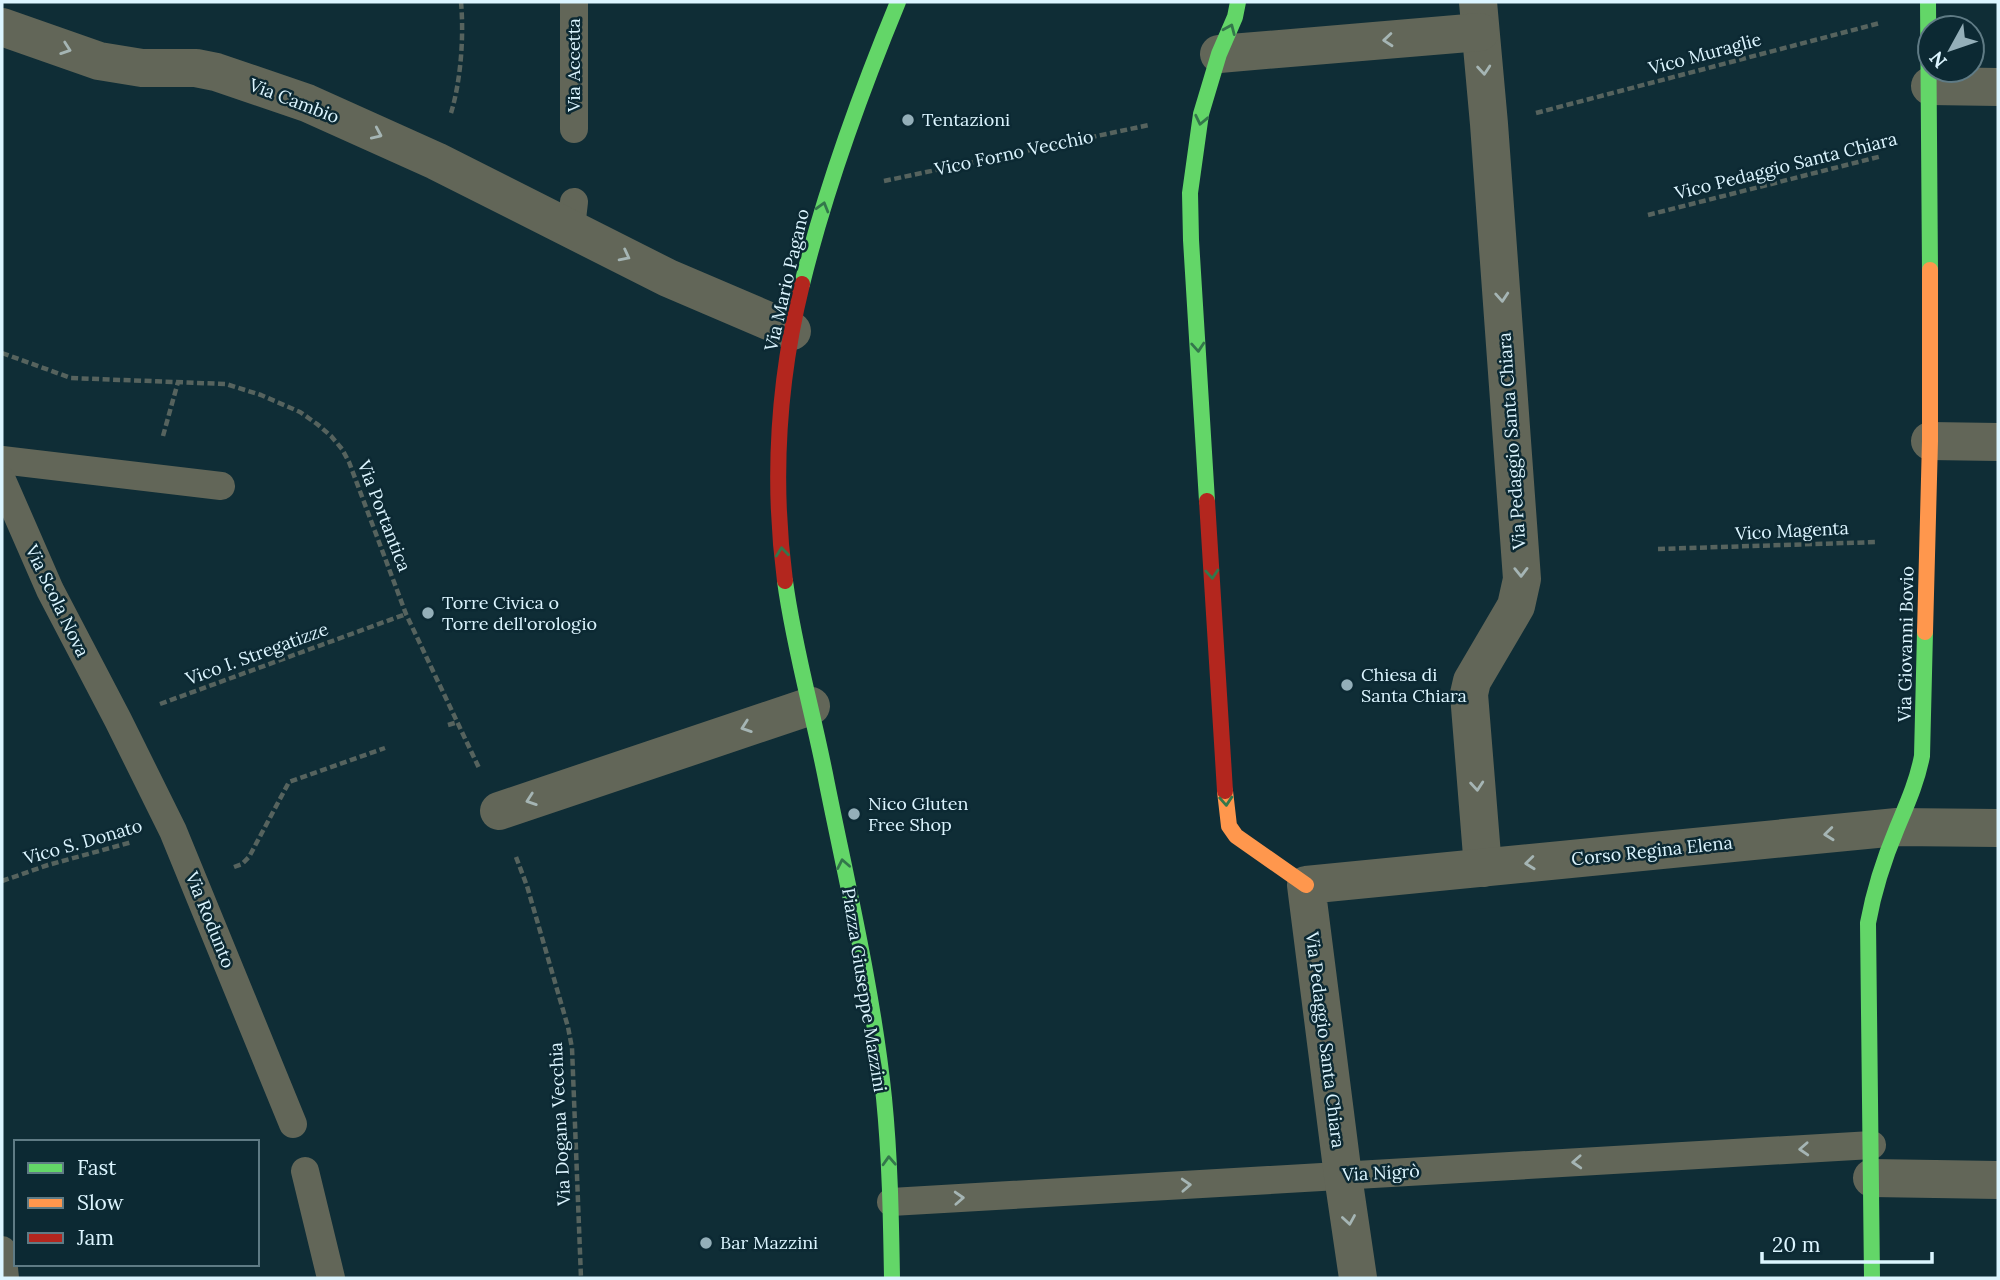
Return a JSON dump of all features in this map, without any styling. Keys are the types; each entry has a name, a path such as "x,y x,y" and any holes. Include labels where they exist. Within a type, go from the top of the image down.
{"street":[{"name":"Via Mario Pagano","path":"791,620 779,524 778,463 781,410 792,331 827,193 876,55 898,2"},
{"path":"1238,2 1201,114 1190,193 1227,817 1229,826 1236,835 1306,885"},
{"name":"Via Giovanni Bovio","path":"1872,1278 1868,923 1871,903 1897,827 1915,788 1922,756 1930,441 1928,6"},
{"path":"1219,54 1479,17"},
{"name":"Via Pedaggio Santa Chiara","path":"1479,17 1522,579 1516,606 1472,681 1469,694 1483,868"},
{"name":"Via Cambio","path":"2,27 99,61 142,68 196,68 216,72 307,103 436,161 572,215 668,278 792,331"},
{"path":"1930,86 1998,87"},
{"path":"1930,441 1998,442"},
{"name":"Piazza Giuseppe Mazzini","path":"791,620 811,705 875,1035 888,1139 892,1278"},
{"path":"499,811 811,705"},
{"name":"Corso Regina Elena","path":"1306,885 1897,827 1998,828"},
{"name":"Via Pedaggio Santa Chiara","path":"1306,885 1358,1278"},
{"name":"Via Nigrò","path":"1872,1162 1998,1180"}],"lane":[{"name":"Via Accetta","path":"574,2 574,129"},
{"path":"2,460 221,486"},
{"name":"Via Scola Nova","path":"2,480 50,590 118,720"},
{"name":"Via Rodunto","path":"118,720 196,883 293,1124"},
{"name":"Via Nigrò","path":"891,1202 1343,1176 1872,1162"},
{"path":"305,1171 331,1278"},
{"path":"2,1250 5,1278"}],"path":[{"path":"436,161 457,94 463,20 461,2"},
{"name":"Vico Muraglie","path":"1489,124 1928,6"},
{"name":"Vico Forno Vecchio","path":"827,193 1201,114"},
{"name":"Vico Pedaggio Santa Chiara","path":"1648,215 1930,144"},
{"name":"Via Portantica","path":"2,353 71,378 226,384 300,412 331,436 349,462 405,614 464,734"},
{"path":"151,477 178,382"},
{"name":"Vico Magenta","path":"1658,549 1928,539"},
{"name":"Vico I. Stregatizze","path":"118,720 405,614"},
{"path":"448,726 458,722"},
{"path":"196,883 242,864 249,857 289,782 385,748"},
{"name":"Via Dogana Vecchia","path":"499,811 527,886 572,1048 580,1278"},
{"name":"Vico S. Donato","path":"2,881 48,865 173,831"}],"traffic: fast":[{"path":"802,284 845,141 898,2"},
{"path":"1207,501 1190,193 1201,114 1238,2"},
{"path":"1928,2 1930,270"},
{"path":"785,581 867,979 888,1143 892,1278"},
{"path":"1872,1278 1868,923 1880,875 1915,784 1922,756 1925,632"}],"traffic: slow":[{"path":"1925,632 1930,441 1930,270"},
{"path":"1225,791 1229,826 1236,836 1306,885"}],"traffic: jam":[{"path":"785,581 779,506 780,432 787,357 802,284"},
{"path":"1207,501 1225,791"}],"place":[{"name":"Tentazioni","path":"908,120"},
{"name":"Torre Civica o Torre dell'orologio","path":"428,613"},
{"name":"Chiesa di Santa Chiara","path":"1347,685"},
{"name":"Nico Gluten Free Shop","path":"854,814"},
{"name":"Bar Mazzini","path":"706,1243"}]}
